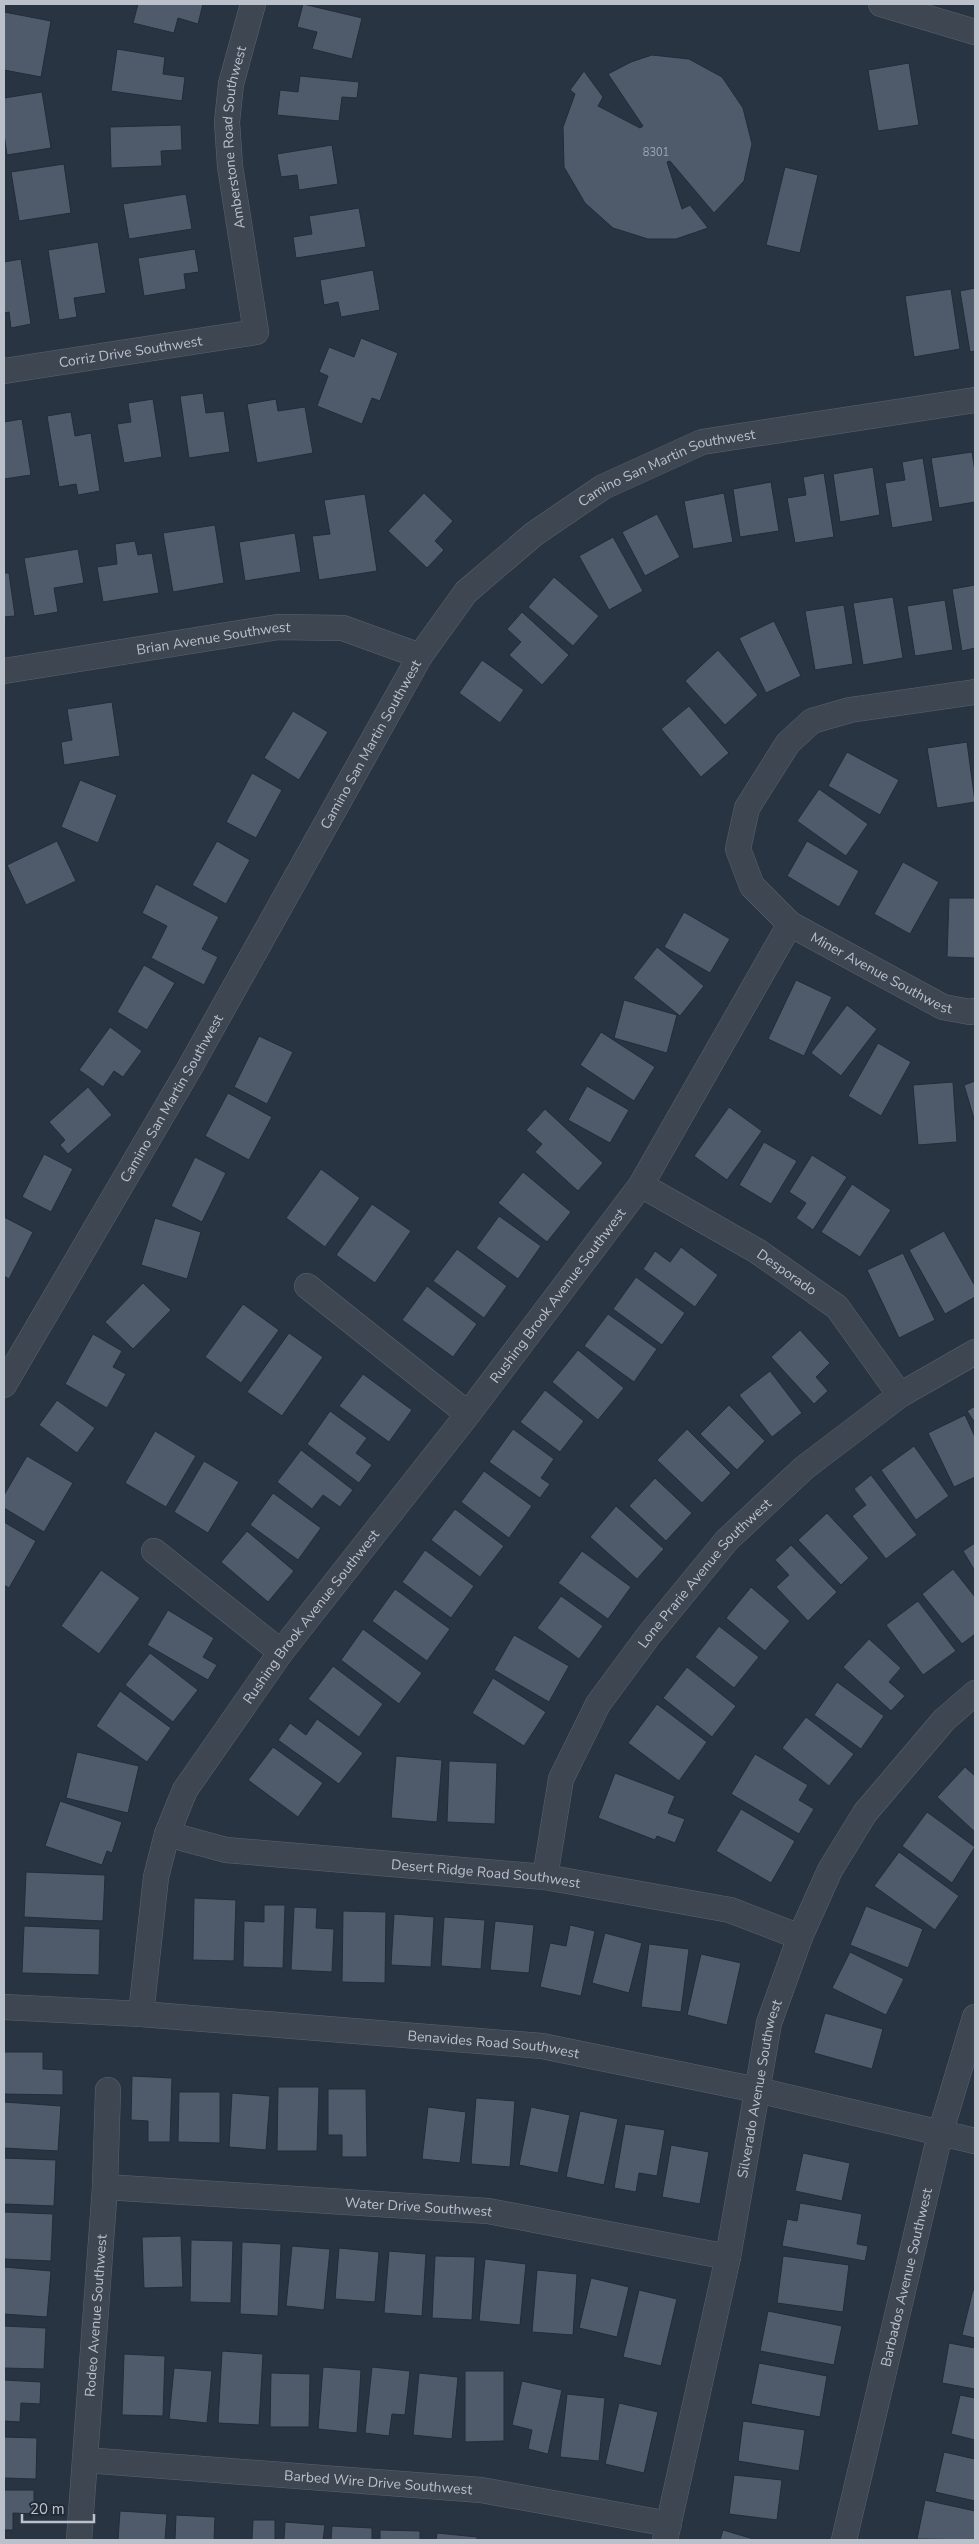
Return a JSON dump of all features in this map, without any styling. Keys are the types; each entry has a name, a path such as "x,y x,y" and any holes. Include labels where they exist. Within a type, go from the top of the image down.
{"street":[{"name":"Amberstone Road Southwest","path":"253,4 231,84 227,122 230,166 256,332"},
{"path":"881,4 975,32"},
{"name":"Corriz Drive Southwest","path":"4,371 256,332"},
{"name":"Camino San Martin Southwest","path":"4,1385 189,1069 420,656 466,592 534,534 603,487 702,442 975,400"},
{"name":"Brian Avenue Southwest","path":"4,670 278,628 343,628 420,656"},
{"path":"790,924 752,886 738,848 747,808 788,743 812,721 850,710 975,692"},
{"name":"Miner Avenue Southwest","path":"790,924 943,1007 970,1012 975,1011"},
{"name":"Rushing Brook Avenue Southwest","path":"141,2014 156,1877 167,1834 186,1790 281,1652 468,1414 641,1185 790,924"},
{"name":"Desporado","path":"641,1185 756,1251 837,1307 900,1395"},
{"path":"306,1286 468,1414"},
{"name":"Lone Prarie Avenue Southwest","path":"545,1877 561,1780 598,1704 649,1635 727,1540 804,1468 900,1395 975,1352"},
{"path":"154,1551 281,1652"},
{"name":"Silverado Avenue Southwest","path":"667,2532 728,2258 768,2023 800,1937 830,1870 865,1813 944,1720 975,1693"},
{"name":"Desert Ridge Road Southwest","path":"167,1834 226,1850 545,1877 730,1910 800,1937"},
{"name":"Benavides Road Southwest","path":"4,2007 141,2014 542,2046 757,2090 975,2142"},
{"name":"Barbados Avenue Southwest","path":"844,2540 940,2134 975,2017"},
{"name":"Rodeo Avenue Southwest","path":"79,2540 105,2187 108,2090"},
{"name":"Water Drive Southwest","path":"105,2187 488,2211 728,2258"},
{"name":"Barbed Wire Drive Southwest","path":"85,2460 481,2490 667,2532"}],"building":[{"path":"138,4 203,4 198,24 178,18 174,33 133,23"},
{"path":"303,4 362,18 352,59 312,49 317,32 297,27"},
{"path":"4,12 51,21 41,77 4,70"},
{"path":"117,49 165,57 163,74 185,77 182,101 111,91"},
{"path":"652,55 689,59 722,77 743,108 752,144 744,181 714,213 670,161 667,162 682,209 690,205 708,228 676,239 648,239 613,228 585,203 564,167 563,127 575,94 570,90 584,71 603,97 598,106 640,128 643,126 608,74 631,62"},
{"path":"909,63 919,125 878,131 868,70"},
{"path":"300,76 359,82 357,98 342,97 339,121 277,115 280,90 298,92"},
{"path":"42,92 51,148 7,155 4,134 4,98"},
{"path":"181,125 182,150 161,151 162,166 111,168 110,127"},
{"path":"332,145 338,184 299,190 297,175 281,177 277,154"},
{"path":"64,164 71,213 19,221 11,172"},
{"path":"785,167 818,175 800,253 766,245"},
{"path":"186,194 192,229 129,239 123,204"},
{"path":"359,208 366,247 296,258 293,237 312,234 309,216"},
{"path":"98,242 106,293 74,298 77,317 59,320 48,250"},
{"path":"195,249 199,272 184,274 186,289 144,296 138,258"},
{"path":"21,259 31,324 11,328 9,312 4,313 4,262"},
{"path":"373,270 380,310 341,317 338,302 324,305 320,280"},
{"path":"975,288 975,351 970,352 960,291"},
{"path":"951,289 960,349 914,357 905,296"},
{"path":"361,338 398,353 380,401 372,398 362,424 317,406 328,376 319,372 329,347 354,357"},
{"path":"203,393 206,413 224,411 230,452 189,458 180,396"},
{"path":"153,399 162,457 124,463 117,424 131,422 128,403"},
{"path":"276,399 278,411 305,407 313,453 257,463 247,404"},
{"path":"71,412 75,436 91,433 100,491 78,495 76,484 59,487 47,416"},
{"path":"22,419 31,475 4,479 4,422"},
{"path":"972,452 975,472 975,502 939,508 931,458"},
{"path":"923,458 933,521 892,528 885,483 905,480 902,462"},
{"path":"873,467 880,515 840,522 833,474"},
{"path":"824,473 834,537 795,543 787,498 806,495 803,477"},
{"path":"771,482 779,531 740,537 733,489"},
{"path":"424,493 453,521 435,541 444,550 427,568 388,531"},
{"path":"724,493 733,542 693,549 684,501"},
{"path":"365,494 377,571 319,580 312,536 330,534 324,500"},
{"path":"657,514 680,557 645,576 622,532"},
{"path":"215,525 224,583 173,592 163,533"},
{"path":"295,533 301,572 245,581 239,542"},
{"path":"613,537 643,591 609,610 579,556"},
{"path":"135,541 138,555 152,553 159,593 103,602 97,567 117,564 115,544"},
{"path":"78,549 84,583 54,588 58,612 34,616 24,558"},
{"path":"4,573 9,573 15,616 4,617"},
{"path":"554,577 599,616 573,646 528,607"},
{"path":"975,585 975,648 962,651 952,589"},
{"path":"893,597 903,658 863,665 853,603"},
{"path":"945,600 953,650 915,656 907,606"},
{"path":"844,605 853,664 815,670 805,611"},
{"path":"522,612 569,655 542,685 509,655 521,642 507,629"},
{"path":"774,621 801,676 766,693 739,638"},
{"path":"718,650 758,695 725,725 685,681"},
{"path":"482,660 524,690 500,723 459,693"},
{"path":"112,702 120,756 64,765 61,742 72,740 67,709"},
{"path":"689,706 729,753 701,777 661,729"},
{"path":"293,711 328,732 299,780 264,758"},
{"path":"967,742 975,802 937,808 927,748"},
{"path":"847,752 899,780 880,815 828,786"},
{"path":"252,773 282,790 256,838 226,822"},
{"path":"80,780 117,795 98,843 61,827"},
{"path":"819,789 868,824 846,856 797,821"},
{"path":"57,841 76,881 26,905 7,865"},
{"path":"217,841 250,860 226,904 192,885"},
{"path":"807,841 859,871 839,907 787,876"},
{"path":"903,862 939,882 910,934 874,914"},
{"path":"156,884 219,917 202,949 218,957 204,985 151,958 167,926 142,913"},
{"path":"949,898 975,898 975,958 947,957"},
{"path":"684,912 730,939 710,973 664,947"},
{"path":"657,947 704,986 680,1016 633,978"},
{"path":"144,965 175,983 147,1030 117,1012"},
{"path":"796,980 832,997 804,1056 768,1039"},
{"path":"624,1000 677,1015 667,1053 614,1038"},
{"path":"847,1005 877,1029 841,1076 811,1053"},
{"path":"110,1027 142,1051 123,1077 114,1071 103,1087 79,1070"},
{"path":"601,1032 655,1067 634,1101 580,1065"},
{"path":"259,1036 293,1052 267,1104 234,1087"},
{"path":"878,1043 911,1062 881,1116 848,1096"},
{"path":"975,1081 975,1122 964,1085"},
{"path":"953,1082 957,1142 918,1145 913,1085"},
{"path":"587,1086 629,1110 610,1143 568,1120"},
{"path":"88,1087 112,1115 68,1154 60,1145 65,1140 49,1122"},
{"path":"228,1093 272,1117 249,1160 205,1136"},
{"path":"729,1107 762,1131 727,1180 694,1156"},
{"path":"545,1109 603,1163 578,1191 535,1152 542,1144 526,1130"},
{"path":"764,1142 797,1161 771,1204 739,1185"},
{"path":"44,1154 73,1169 51,1212 22,1197"},
{"path":"812,1155 847,1177 813,1230 796,1218 806,1203 789,1192"},
{"path":"195,1157 226,1173 202,1222 171,1206"},
{"path":"321,1169 360,1198 325,1247 286,1218"},
{"path":"523,1172 571,1212 547,1242 498,1203"},
{"path":"852,1184 891,1210 860,1257 821,1232"},
{"path":"372,1204 411,1231 375,1283 336,1255"},
{"path":"499,1216 541,1246 518,1279 476,1248"},
{"path":"4,1217 33,1232 9,1279 4,1276"},
{"path":"155,1218 201,1232 187,1279 141,1265"},
{"path":"944,1231 975,1286 975,1297 945,1314 909,1250"},
{"path":"681,1247 718,1275 695,1307 643,1269 655,1251 670,1262"},
{"path":"457,1249 507,1286 484,1318 433,1281"},
{"path":"903,1253 935,1320 899,1338 867,1270"},
{"path":"636,1277 685,1313 662,1345 613,1309"},
{"path":"143,1283 171,1310 133,1349 105,1322"},
{"path":"427,1286 477,1324 453,1357 402,1320"},
{"path":"243,1304 279,1330 241,1383 205,1357"},
{"path":"608,1314 657,1349 634,1382 584,1346"},
{"path":"800,1330 830,1363 816,1377 828,1391 814,1404 771,1357"},
{"path":"289,1333 323,1357 282,1416 247,1392"},
{"path":"93,1334 122,1351 113,1367 126,1374 107,1408 65,1384"},
{"path":"578,1350 624,1388 598,1420 552,1382"},
{"path":"770,1371 802,1413 772,1437 739,1395"},
{"path":"363,1374 412,1410 389,1442 339,1406"},
{"path":"545,1390 584,1421 560,1452 520,1422"},
{"path":"57,1400 95,1428 77,1453 39,1425"},
{"path":"729,1405 765,1441 737,1470 700,1434"},
{"path":"975,1406 975,1423 967,1411"},
{"path":"330,1411 367,1438 356,1453 372,1465 359,1483 307,1444"},
{"path":"965,1415 975,1437 975,1477 954,1487 928,1433"},
{"path":"513,1429 554,1459 541,1478 550,1484 540,1498 489,1462"},
{"path":"687,1429 731,1473 702,1503 657,1460"},
{"path":"155,1431 196,1456 166,1507 125,1483"},
{"path":"914,1446 949,1496 916,1520 881,1470"},
{"path":"301,1450 353,1490 340,1507 323,1495 312,1509 277,1482"},
{"path":"27,1456 73,1483 44,1532 4,1508 4,1495"},
{"path":"204,1461 239,1482 208,1533 174,1512"},
{"path":"484,1471 532,1506 509,1538 461,1502"},
{"path":"871,1475 917,1535 886,1559 852,1516 866,1505 854,1489"},
{"path":"655,1478 692,1513 666,1541 629,1506"},
{"path":"273,1493 321,1528 298,1560 250,1525"},
{"path":"616,1506 664,1549 637,1579 590,1537"},
{"path":"455,1509 504,1546 480,1577 431,1540"},
{"path":"827,1513 869,1558 841,1585 798,1540"},
{"path":"4,1522 36,1541 9,1588 4,1585"},
{"path":"247,1531 294,1571 268,1602 221,1562"},
{"path":"975,1543 975,1571 963,1551"},
{"path":"791,1545 837,1592 808,1621 776,1587 789,1575 775,1560"},
{"path":"425,1550 474,1586 451,1618 402,1582"},
{"path":"582,1551 631,1587 608,1619 558,1583"},
{"path":"953,1569 975,1597 975,1634 962,1644 922,1594"},
{"path":"101,1570 140,1598 99,1654 61,1626"},
{"path":"751,1587 790,1621 765,1651 726,1618"},
{"path":"395,1589 450,1629 427,1661 372,1621"},
{"path":"561,1596 603,1626 579,1659 537,1628"},
{"path":"918,1601 956,1651 923,1675 886,1625"},
{"path":"168,1610 214,1638 203,1657 217,1665 208,1680 147,1645"},
{"path":"719,1626 759,1657 734,1688 695,1657"},
{"path":"363,1629 422,1673 399,1704 341,1660"},
{"path":"514,1635 569,1666 549,1702 494,1670"},
{"path":"869,1639 901,1668 889,1682 905,1696 891,1711 843,1667"},
{"path":"150,1653 198,1690 173,1722 125,1685"},
{"path":"333,1666 383,1704 359,1737 308,1699"},
{"path":"687,1667 736,1706 712,1737 663,1698"},
{"path":"493,1678 546,1712 524,1746 472,1713"},
{"path":"837,1682 884,1716 861,1749 814,1715"},
{"path":"120,1691 171,1728 147,1762 96,1726"},
{"path":"657,1704 707,1742 679,1781 628,1743"},
{"path":"806,1717 854,1754 829,1786 782,1748"},
{"path":"317,1719 363,1753 339,1784 278,1740 290,1723 306,1735"},
{"path":"273,1747 323,1783 298,1817 248,1780"},
{"path":"77,1752 139,1766 128,1813 66,1798"},
{"path":"755,1754 808,1785 799,1800 814,1809 799,1834 731,1794"},
{"path":"396,1756 442,1760 437,1822 391,1818"},
{"path":"449,1761 497,1763 495,1824 447,1822"},
{"path":"965,1767 975,1776 975,1832 937,1797"},
{"path":"615,1773 675,1796 668,1813 685,1819 675,1843 657,1836 655,1840 598,1818"},
{"path":"60,1801 122,1822 112,1853 107,1851 102,1865 45,1846"},
{"path":"741,1809 795,1841 771,1883 716,1851"},
{"path":"927,1812 975,1847 952,1883 902,1846"},
{"path":"899,1852 959,1896 935,1930 874,1886"},
{"path":"26,1872 105,1875 103,1921 24,1917"},
{"path":"194,1898 236,1900 234,1961 193,1960"},
{"path":"264,1905 285,1905 283,1968 243,1967 244,1921 264,1922"},
{"path":"866,1906 923,1929 908,1968 850,1945"},
{"path":"294,1907 317,1908 316,1928 334,1929 332,1972 291,1970"},
{"path":"343,1911 386,1912 385,1983 342,1982"},
{"path":"394,1914 434,1917 431,1967 391,1965"},
{"path":"444,1917 485,1920 481,1969 441,1966"},
{"path":"495,1921 534,1925 529,1973 490,1970"},
{"path":"570,1925 595,1931 581,1996 540,1987 550,1943 566,1946"},
{"path":"24,1926 100,1929 99,1975 22,1973"},
{"path":"605,1933 642,1943 629,1993 592,1983"},
{"path":"649,1944 689,1949 681,2012 641,2007"},
{"path":"850,1952 904,1979 886,2015 832,1988"},
{"path":"701,1954 741,1963 727,2025 687,2015"},
{"path":"825,2013 883,2029 872,2069 814,2053"},
{"path":"4,2052 43,2052 43,2069 63,2070 63,2095 4,2094"},
{"path":"132,2076 172,2078 170,2142 148,2142 148,2121 131,2120"},
{"path":"278,2087 319,2087 317,2151 277,2151"},
{"path":"328,2089 366,2089 367,2157 342,2157 342,2135 328,2135"},
{"path":"179,2092 220,2092 220,2143 178,2142"},
{"path":"232,2093 270,2096 266,2150 229,2147"},
{"path":"476,2098 515,2101 510,2167 471,2164"},
{"path":"4,2102 61,2106 58,2151 4,2148"},
{"path":"428,2107 466,2112 460,2163 422,2159"},
{"path":"531,2107 570,2115 558,2173 519,2165"},
{"path":"580,2111 618,2119 604,2185 566,2177"},
{"path":"625,2124 665,2130 657,2176 639,2173 636,2192 614,2188"},
{"path":"671,2145 709,2152 700,2204 662,2197"},
{"path":"803,2153 850,2163 842,2201 795,2191"},
{"path":"4,2158 56,2160 54,2206 4,2204"},
{"path":"800,2203 862,2214 857,2244 868,2246 865,2261 782,2246 787,2219 797,2221"},
{"path":"4,2212 53,2214 51,2261 4,2259"},
{"path":"181,2236 183,2287 144,2288 142,2237"},
{"path":"191,2240 233,2241 231,2303 190,2302"},
{"path":"242,2242 281,2244 278,2316 240,2314"},
{"path":"292,2246 330,2249 324,2310 286,2306"},
{"path":"339,2248 379,2252 375,2302 335,2299"},
{"path":"389,2251 426,2254 422,2316 384,2313"},
{"path":"435,2256 475,2257 472,2320 432,2318"},
{"path":"783,2256 849,2265 843,2312 777,2303"},
{"path":"485,2259 526,2264 520,2325 479,2321"},
{"path":"4,2267 51,2271 47,2317 4,2314"},
{"path":"537,2270 577,2274 573,2335 532,2332"},
{"path":"591,2278 629,2287 617,2337 579,2328"},
{"path":"639,2290 677,2299 661,2366 623,2357"},
{"path":"973,2290 975,2291 975,2338 962,2335"},
{"path":"768,2311 842,2326 834,2365 760,2351"},
{"path":"4,2326 46,2328 44,2369 4,2368"},
{"path":"949,2343 975,2348 975,2389 942,2383"},
{"path":"222,2351 263,2354 259,2425 218,2423"},
{"path":"124,2354 165,2356 163,2416 122,2415"},
{"path":"759,2363 827,2376 820,2417 751,2404"},
{"path":"323,2367 361,2370 357,2433 318,2429"},
{"path":"372,2367 410,2371 405,2415 392,2414 389,2436 365,2433"},
{"path":"174,2368 212,2371 207,2423 169,2419"},
{"path":"465,2371 504,2371 504,2441 465,2442"},
{"path":"271,2373 310,2374 309,2427 270,2427"},
{"path":"419,2373 458,2377 452,2439 413,2435"},
{"path":"4,2380 41,2382 40,2404 21,2403 20,2422 4,2421"},
{"path":"522,2381 562,2390 548,2454 528,2449 532,2430 512,2425"},
{"path":"567,2394 605,2398 599,2461 560,2457"},
{"path":"960,2395 975,2398 975,2440 951,2434"},
{"path":"619,2403 658,2412 644,2473 605,2464"},
{"path":"743,2421 805,2430 799,2471 738,2461"},
{"path":"4,2437 37,2438 36,2479 4,2478"},
{"path":"944,2452 975,2459 975,2501 935,2492"},
{"path":"734,2475 782,2480 777,2520 729,2514"},
{"path":"4,2490 34,2490 34,2514 13,2513 13,2530 4,2530"},
{"path":"925,2500 975,2511 975,2540 917,2539"},
{"path":"120,2511 167,2514 165,2540 118,2540"},
{"path":"176,2515 215,2517 214,2540 175,2540"},
{"path":"253,2520 275,2520 275,2540 252,2540"},
{"path":"285,2522 325,2525 323,2540 284,2540"},
{"path":"332,2526 372,2528 372,2540 331,2540"},
{"path":"380,2530 420,2531 420,2540 380,2540"},
{"path":"723,2530 757,2540 720,2540"},
{"path":"437,2533 477,2537 477,2540 436,2540"}]}
